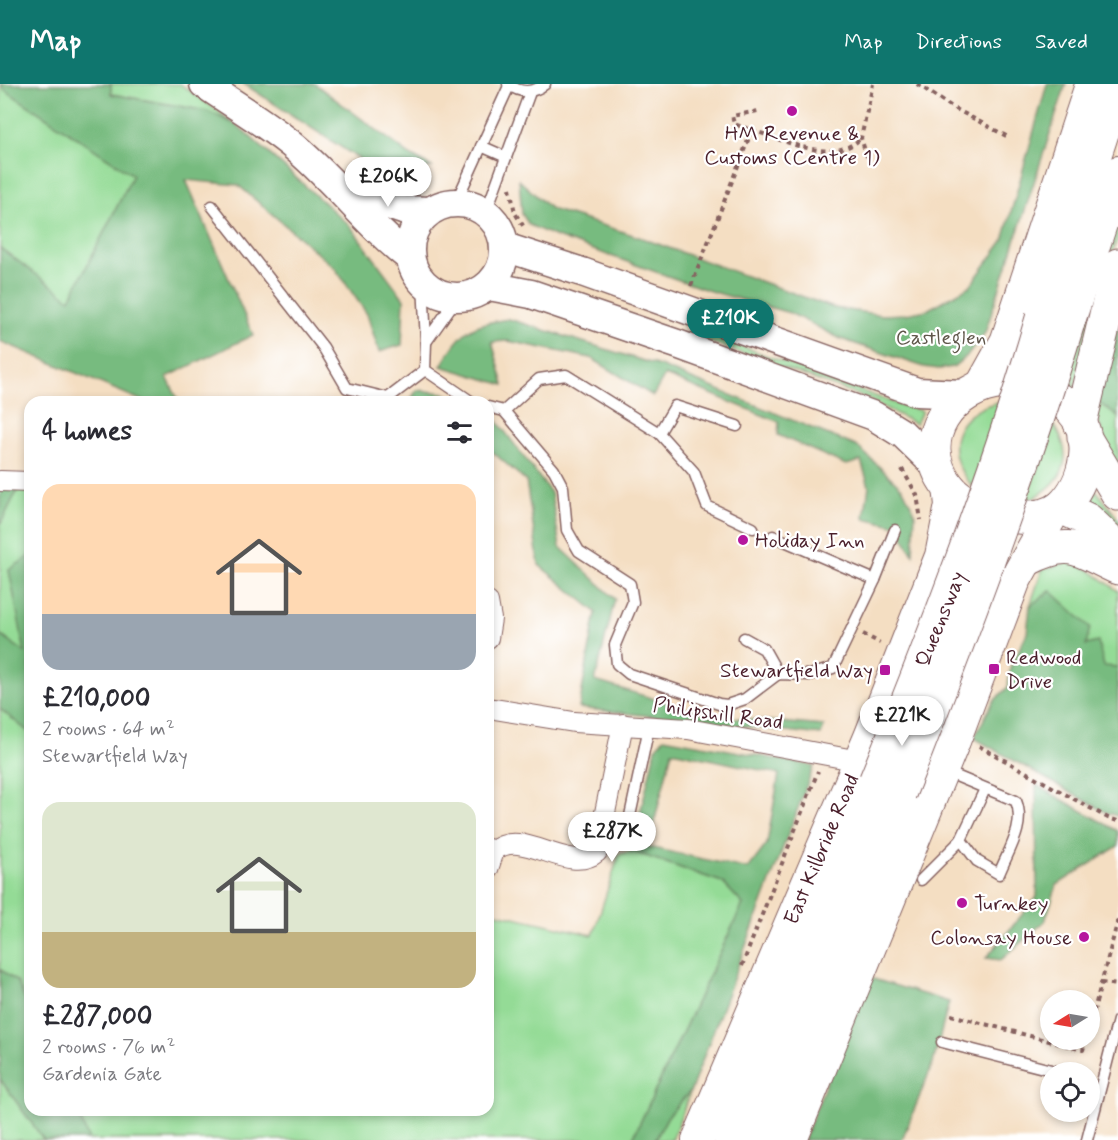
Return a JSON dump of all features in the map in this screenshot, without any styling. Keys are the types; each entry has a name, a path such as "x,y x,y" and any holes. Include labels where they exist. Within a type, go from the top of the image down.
{"highway":[{"path":"1092,84 1007,341 973,390 943,417 936,435 943,477 974,506 994,513 1026,518 1057,510 1074,493 1084,469 1082,430 1118,265"},
{"path":"973,390 1003,382 1021,383 1041,390 1071,409 1118,494"},
{"path":"1057,510 1088,520 1118,549"},
{"path":"1028,559 1048,549 1064,546 1088,553 1118,568"}],"main road":[{"name":"Queensway","path":"730,1140 759,1061 957,577 1009,427 1118,86"},
{"name":"Queensway","path":"761,1140 976,599 1045,402 1118,172"},
{"name":"East Kilbride Road","path":"698,1140 858,761 941,556 951,505 943,477"},
{"path":"791,1140 942,770 1014,582 1057,510"}],"street":[{"path":"204,84 290,143 338,187 380,234 410,258"},
{"path":"338,187 404,210 443,207 472,205 486,212 495,222 505,248 498,275 489,286 479,292 457,298 433,291 423,283 415,271 410,258 414,232 443,207"},
{"path":"505,248 582,272 917,392 973,390"},
{"path":"489,286 531,294 666,340 874,416 903,434 943,477"},
{"path":"0,481 24,482"},
{"name":"Philipshill Road","path":"494,709 535,717 688,729 858,761 942,770"},
{"path":"494,852 501,845 515,844 576,858 592,856 597,852 623,724"}],"lane":[{"path":"443,207 481,146 509,85 519,91 530,92 545,84"},
{"path":"486,212 530,92"},
{"path":"481,146 506,157"},
{"path":"212,206 323,347 347,388 380,396"},
{"path":"423,283 425,370"},
{"path":"426,342 457,298"},
{"path":"391,396 425,370"},
{"path":"425,370 463,396"},
{"path":"504,411 539,379 566,375 659,433 694,472 707,506 753,528"},
{"path":"659,433 675,406 737,426"},
{"path":"494,408 504,411 554,470 563,487 567,530 571,541 579,551 630,584 633,602 615,645 617,664 629,674 727,705 745,699 778,674 810,675 833,668 875,580 895,530"},
{"path":"773,536 875,580"},
{"path":"744,638 764,649 778,674"},
{"path":"624,844 649,727"},
{"path":"942,770 1016,801 1021,813 1019,826 999,874 977,861 961,840"},
{"path":"921,880 961,840 985,789"},
{"path":"1087,1140 1118,1020"},
{"path":"942,1042 1040,1067"}],"path":[{"path":"867,157 861,138 873,84"},
{"path":"917,84 952,107 1008,137"},
{"path":"758,111 732,116 734,124 820,151 841,150 861,138"},
{"path":"690,288 752,130"},
{"path":"682,285 699,292"},
{"path":"897,459 917,495 922,525"},
{"path":"977,744 1108,818 1118,821"},
{"path":"1099,990 1118,920"},
{"path":"1101,983 1118,985"},
{"path":"951,1015 1040,1039"}],"green space":[{"path":"1,84 5,90 133,175 70,300 0,248"},
{"path":"1,84 111,84 111,94 207,111 237,125 351,227 404,299 402,345 379,352 367,314 335,268 238,185 186,180 253,335 167,377 176,396 131,396 0,341 0,248 70,299 133,175 5,90"},
{"path":"111,84 180,84 237,125 207,111 111,94"},
{"path":"244,84 315,84 410,155 432,167 382,174"},
{"name":"Castleglen","path":"1047,84 1066,84 985,333 968,355 953,367 939,369 924,367 841,339 790,313 710,291 554,236 529,225 522,214 519,180 551,209 636,236 834,308 883,315 927,310 970,286 1003,241"},
{"path":"1118,210 1118,236 1083,346 1075,389 1066,384"},
{"path":"1118,312 1118,417 1095,400"},
{"path":"509,319 660,366 858,447 903,489 915,513 913,554 897,526 864,518 869,486 861,461 846,465 778,435 779,422 665,375 653,396 591,358 508,341 492,342 504,385 441,366 455,344 468,331 484,324"},
{"path":"690,327 894,403 922,411 916,424 864,397 688,334"},
{"path":"417,390 443,393 449,396 413,396"},
{"path":"1095,400 1118,417 1118,472 1100,428"},
{"path":"1002,401 973,487 956,459 957,434 972,413"},
{"path":"494,419 551,493 560,547 615,599 595,681 711,716 824,726 821,735 579,708 596,612 539,565 526,481 494,453"},
{"path":"1053,423 1064,449 1065,460 1062,470 1048,488 1025,503"},
{"path":"19,487 24,489 24,560 9,570 24,652 0,635 0,525"},
{"path":"19,487 0,525 0,489"},
{"path":"1096,490 1118,519 1118,535 1086,505"},
{"path":"24,560 24,647 9,570"},
{"path":"1070,561 1088,569 1118,591 1118,667 1103,667 1085,646 1050,591 1030,606 1042,570"},
{"path":"1051,591 1090,627 1086,645 1098,642 1104,666 1118,667 1118,816 1107,813 974,738 993,702 1008,687 1010,668 1027,633 1030,606"},
{"path":"0,635 24,651 24,728 0,709"},
{"path":"0,709 24,728 24,997 17,982 0,969"},
{"path":"664,738 814,766 691,1090 668,1116 655,1140 632,1140 743,904 722,882 631,851 656,747","holes":["672,751 779,774 767,844 748,869 648,847"]},
{"path":"1036,785 1118,831 1118,846 1057,885 1045,921 1001,960 986,958 1037,897"},
{"path":"631,851 722,882 743,904 632,1140 89,1140 79,1116 494,1116 494,912 593,935 619,854"},
{"path":"0,969 17,982 24,997 24,1112 0,1079"},
{"path":"867,977 949,1002 933,1063 902,1140 804,1140"},
{"path":"0,1079 24,1112 24,1116 27,1116 44,1140 0,1140"},
{"path":"691,1090 672,1140 655,1140 668,1116"},
{"path":"27,1116 79,1116 89,1140 44,1140"}],"place":[{"name":"HM Revenue & Customs (Centre 1)","path":"792,111"},
{"name":"Holiday Inn","path":"743,540"},
{"name":"Redwood Drive","path":"994,669"},
{"name":"Stewartfield Way","path":"885,670"},
{"name":"Turnkey","path":"962,903"},
{"name":"Colonsay House","path":"1084,937"}]}
